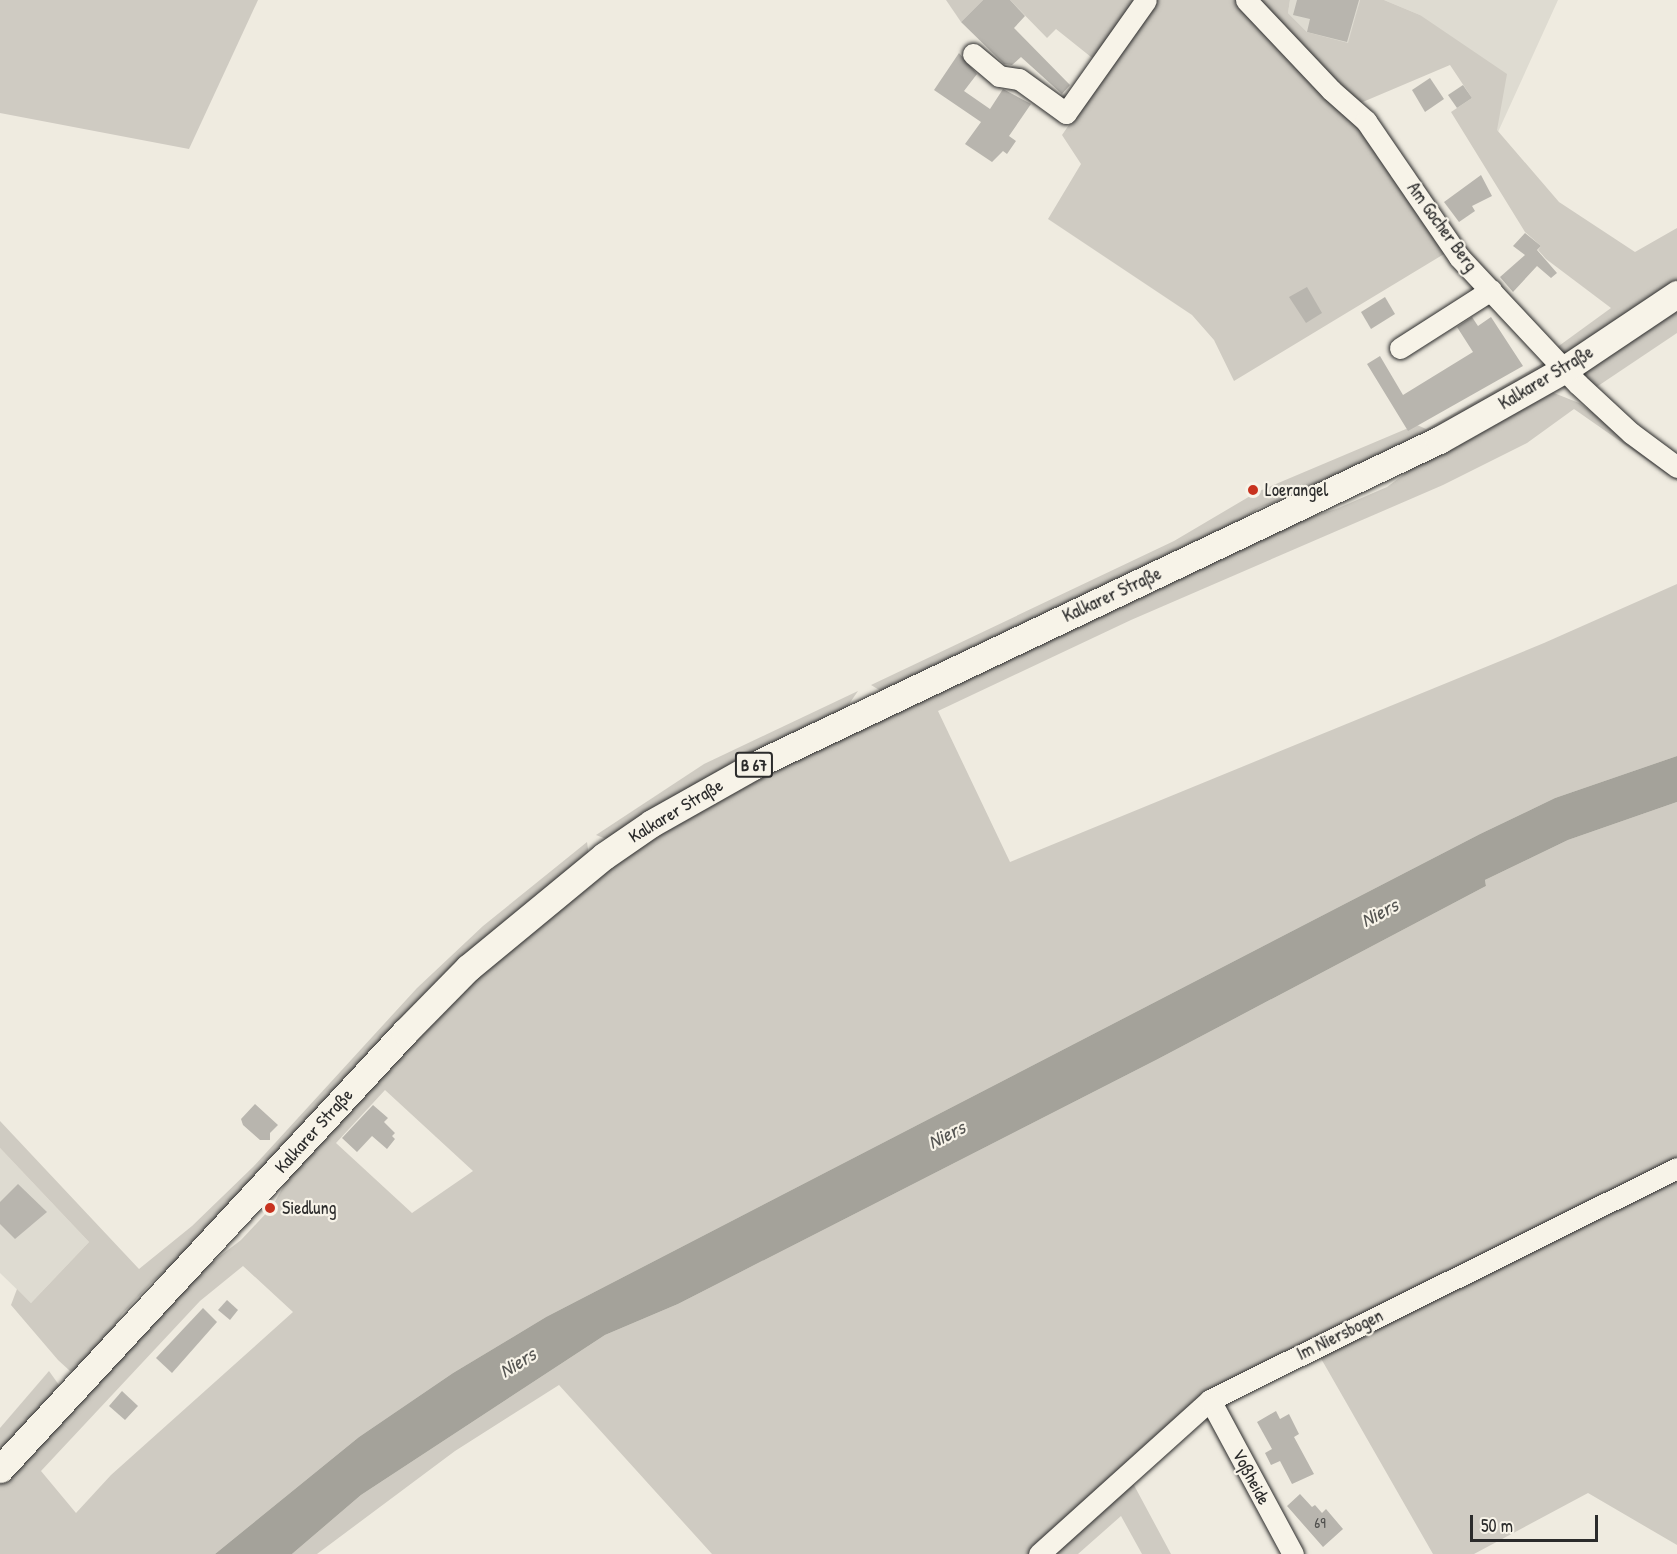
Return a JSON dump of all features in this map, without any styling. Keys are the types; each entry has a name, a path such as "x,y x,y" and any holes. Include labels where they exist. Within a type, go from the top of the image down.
{"main road":[{"name":"Kalkarer Straße","path":"0,1469 413,1024 468,968 604,856 652,823 753,766 1439,440 1565,369 1677,294"}],"street":[{"path":"973,54 999,76 1019,79 1066,113 1146,0"},
{"name":"Am Gocher Berg","path":"1246,0 1331,90 1366,121 1459,257 1565,369 1631,434 1677,466"},
{"path":"1400,348 1491,290"},
{"name":"Im Niersbogen","path":"1039,1554 1210,1400 1677,1168"},
{"name":"Voßheide","path":"1210,1400 1293,1554"}],"shaded area":[{"path":"0,0 258,0 189,149 0,113"},
{"path":"946,0 983,0 961,22"},
{"path":"1010,0 1139,0 1096,61 1056,29 1047,38"},
{"path":"1155,0 1239,0 1364,128 1449,251 1234,381 1214,340 1192,315 1048,219 1081,164 1062,135"},
{"path":"1254,0 1290,0 1288,13 1307,32 1348,43 1360,0 1384,0 1420,15 1507,74 1497,130 1559,202 1635,252 1677,228 1677,282 1570,353 1563,353 1556,348 1611,308 1546,259 1538,250 1541,246 1525,232 1451,112 1472,98 1450,65 1358,104"},
{"path":"1290,0 1360,0 1349,44 1307,32 1288,13"},
{"path":"1384,0 1558,0 1498,132 1420,15"},
{"path":"1677,307 1677,333 1589,392 1581,371"},
{"path":"1545,362 1539,372 1341,477 1259,508 1216,536 881,691 871,685 1174,541 1257,492 1406,429 1417,425 1426,429"},
{"path":"1549,391 1579,403 1677,470 1677,481 1574,409 1527,443 1443,485 1131,620 938,711 1010,862 1544,643 1677,584 1677,756 1555,798 1480,834 546,1317 453,1373 359,1437 215,1554 0,1554 0,1483 202,1270 241,1240 272,1207 292,1171 473,978 633,850 719,796 1298,521 1336,509 1387,487 1419,463","holes":["385,1090 473,1171 412,1213 336,1143","243,1266 293,1312 111,1475 76,1513 41,1471 200,1301"]},
{"path":"858,691 847,707 609,840 596,835 704,764"},
{"path":"1677,802 1677,1545 1588,1493 1474,1554 1433,1554 1315,1348 1210,1400 1128,1474 1171,1554 1142,1554 1121,1516 1078,1554 712,1554 559,1385 455,1451 317,1554 292,1554 361,1495 605,1335 678,1304 1158,1059 1486,886 1485,880 1568,840"},
{"path":"587,842 589,856 189,1253 154,1280 122,1314 100,1349 82,1369 70,1371 58,1360 11,1305 17,1289 31,1303 89,1242 0,1148 0,1121 139,1269 192,1226 253,1167 417,988 483,926"},
{"path":"0,1148 89,1242 31,1303 0,1273"},
{"path":"49,1371 59,1385 57,1396 0,1453 0,1428"}],"water":[{"name":"Niers","path":"1677,756 1677,802 1568,840 1485,880 1486,886 1158,1059 678,1304 605,1335 361,1495 292,1554 215,1554 359,1437 453,1373 546,1317 1480,834 1555,798"}],"building":[{"path":"983,0 1010,0 1025,16 1014,28 1070,85 1062,94 1021,57 1012,65 1004,64 961,22"},
{"path":"1297,0 1359,0 1347,42 1307,32 1310,19 1293,15"},
{"path":"959,53 977,74 964,91 990,109 1003,89 1031,104 1009,136 1016,141 1007,154 1003,151 992,162 965,144 981,122 934,90"},
{"path":"1430,78 1444,99 1425,112 1412,90"},
{"path":"1463,85 1472,98 1457,108 1448,95"},
{"path":"1481,175 1492,196 1472,206 1475,211 1459,222 1444,202"},
{"path":"1525,233 1541,246 1537,250 1557,273 1551,278 1537,266 1513,292 1500,277 1525,255 1513,246"},
{"path":"1307,287 1322,313 1306,323 1289,297"},
{"path":"1385,297 1395,314 1371,329 1361,312"},
{"path":"1472,317 1478,326 1491,317 1523,366 1408,431 1367,364 1380,356 1403,395 1473,352 1457,327"},
{"path":"255,1104 278,1125 270,1133 270,1140 260,1140 243,1125 241,1119"},
{"path":"373,1105 388,1118 384,1122 395,1133 392,1136 395,1139 387,1149 372,1136 357,1152 342,1138"},
{"path":"18,1184 47,1212 15,1239 0,1224 0,1202"},
{"path":"227,1300 238,1310 230,1320 218,1310"},
{"path":"203,1308 217,1322 172,1373 156,1358"},
{"path":"122,1391 138,1406 125,1420 109,1406"},
{"path":"1276,1411 1280,1419 1289,1414 1299,1434 1294,1437 1314,1474 1292,1484 1280,1461 1271,1465 1265,1453 1272,1449 1257,1422"},
{"path":"1300,1494 1312,1507 1315,1505 1322,1513 1326,1509 1343,1529 1323,1547 1287,1506"}],"place":[{"name":"Loerangel","path":"1253,490"},
{"name":"Siedlung","path":"270,1208"}]}
